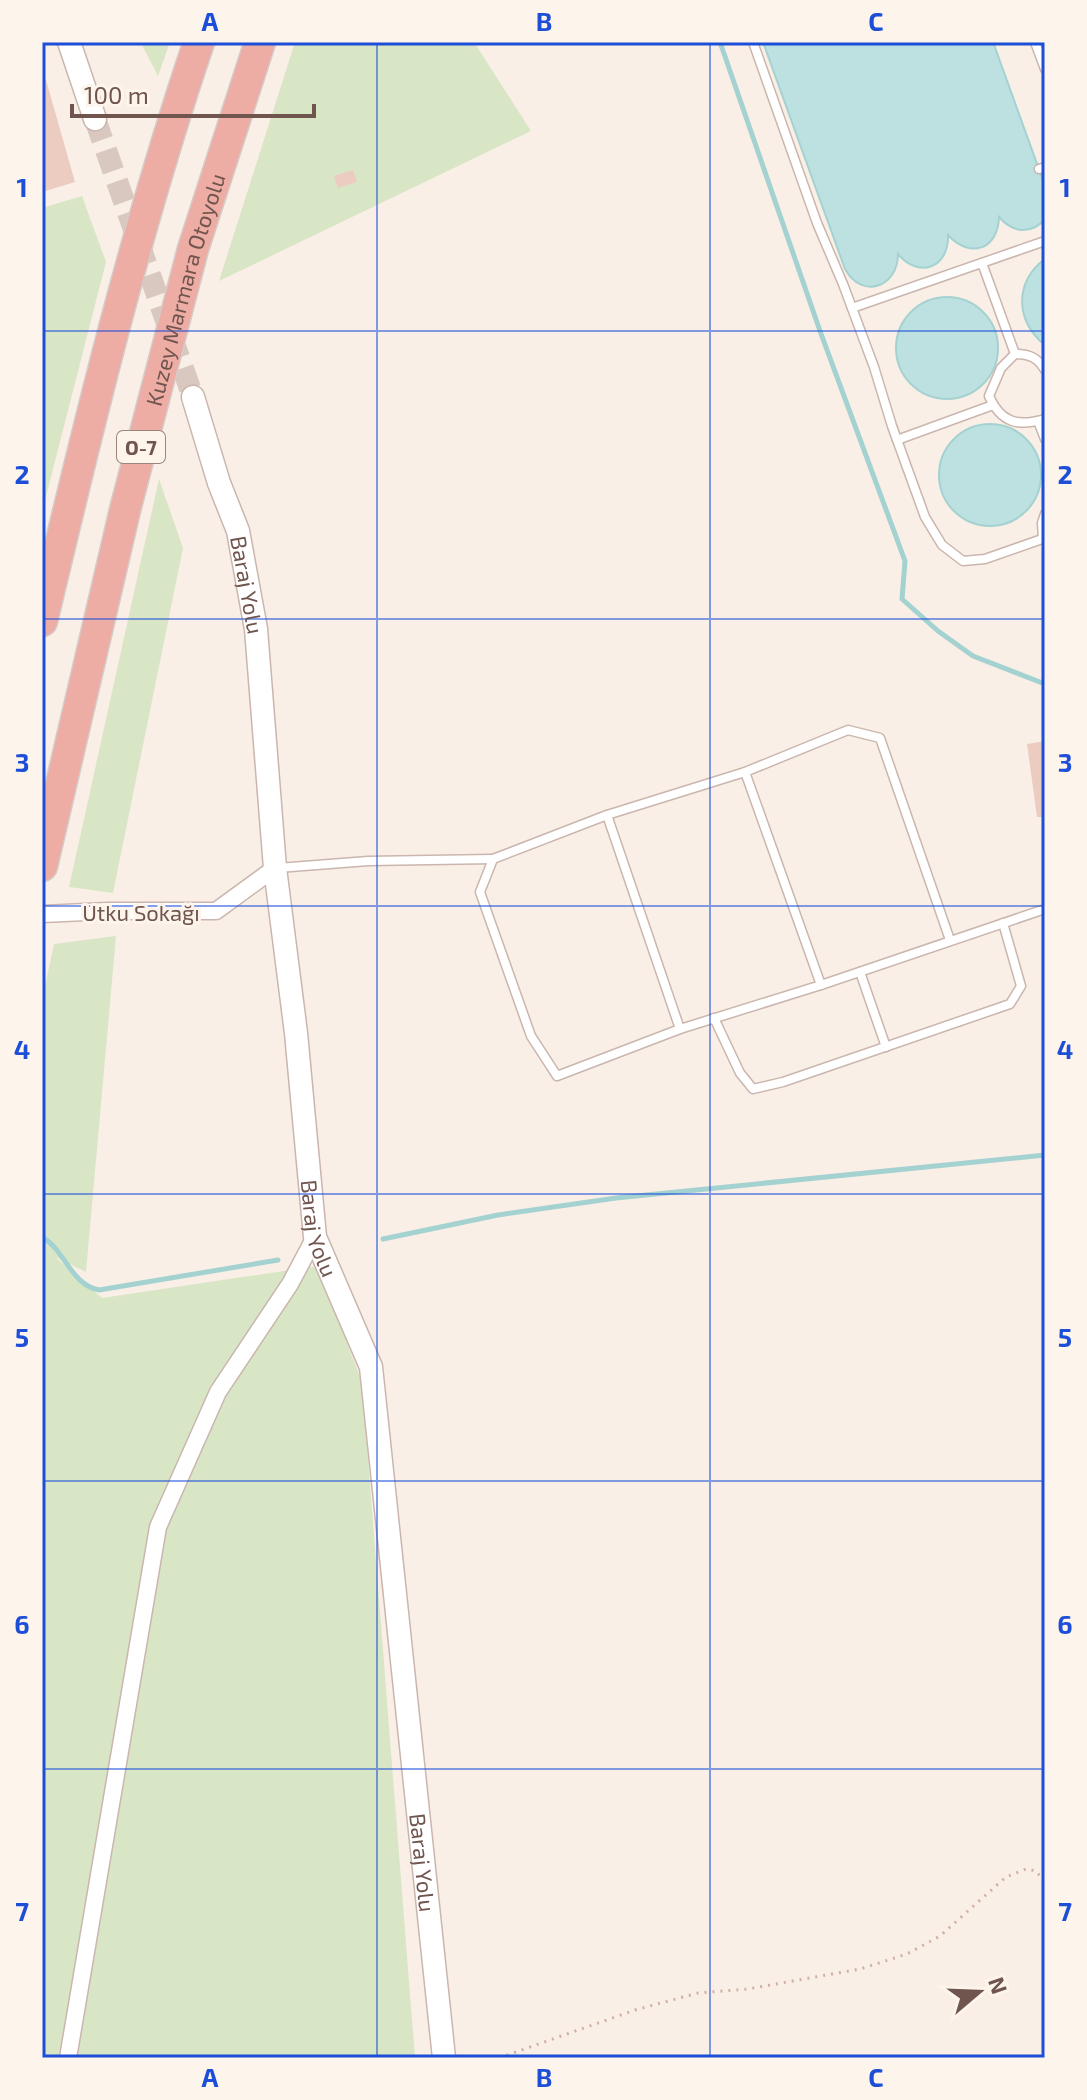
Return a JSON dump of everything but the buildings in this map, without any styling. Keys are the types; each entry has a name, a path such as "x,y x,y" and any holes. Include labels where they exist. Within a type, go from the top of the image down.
{"highway":[{"name":"O-7","path":"42,621 87,432 167,138 199,42"},
{"name":"Kuzey Marmara Otoyolu","path":"43,862 125,510 193,249 260,42"}],"street":[{"path":"69,42 95,119"},
{"name":"Baraj Yolu","path":"193,397 219,483 238,531 256,629 275,868 296,1033 315,1237 371,1367 444,2058"},
{"name":"Utku Sokağı","path":"42,914 216,911 275,868"},
{"path":"68,2058 158,1527 218,1392 290,1284 315,1237"}],"lane":[{"path":"753,42 817,223 852,308 925,517 942,545 963,561 985,559 1044,538 1042,523 1045,514"},
{"path":"1035,42 1045,69"},
{"path":"852,308 1045,241"},
{"path":"982,263 1015,354"},
{"path":"1045,370 1039,361 1027,354 1015,354 1001,368 989,396 995,411 1007,420 1029,424 1042,420 1045,439"},
{"path":"897,440 993,405"},
{"path":"275,868 368,861 493,859 607,815 745,772 848,730 880,738 950,940"},
{"path":"745,772 821,985"},
{"path":"607,815 680,1029"},
{"path":"493,859 480,892 531,1036 557,1076 680,1029 1045,909"},
{"path":"714,1018 740,1073 753,1089 783,1082 1010,1004 1021,986 1003,923"},
{"path":"860,972 886,1047"}],"path":[{"path":"499,2058 635,2010 698,1993 748,1989 860,1969 907,1954 940,1936 1006,1877 1026,1869 1036,1871 1045,1882"}],"green space":[{"path":"142,42 170,42 158,76 143,47"},
{"path":"295,42 474,42 531,131 219,281"},
{"path":"82,196 106,262 42,512 42,208"},
{"path":"159,479 183,548 113,893 69,887"},
{"path":"116,936 86,1272 55,1257 102,1298 317,1266 362,1382 415,2058 42,2058 42,1000 54,944"}],"water":[{"path":"763,42 993,42 1045,186 1045,219 1034,228 1022,230 1010,226 999,217 994,237 981,247 965,247 948,235 944,255 931,266 915,266 898,254 892,275 878,286 869,287 852,279 845,269"},
{"path":"1045,259 1045,345 1028,325 1022,302 1028,278"},
{"path":"947,297 966,301 983,312 994,329 998,348 994,367 983,384 966,395 947,399 928,395 911,384 900,367 896,348 900,329 911,312 928,301"},
{"path":"990,424 1009,428 1026,439 1037,456 1041,475 1037,494 1026,511 1009,522 990,526 971,522 954,511 943,494 939,475 943,456 954,439 971,428"}],"waterway":[{"path":"720,42 820,331 905,561 902,599 938,631 973,656 1045,684"},
{"path":"383,1239 498,1215 616,1198 1045,1155"},
{"path":"42,1237 82,1281 99,1290 278,1260"}],"tunnel":[{"path":"95,119 193,397"}]}
